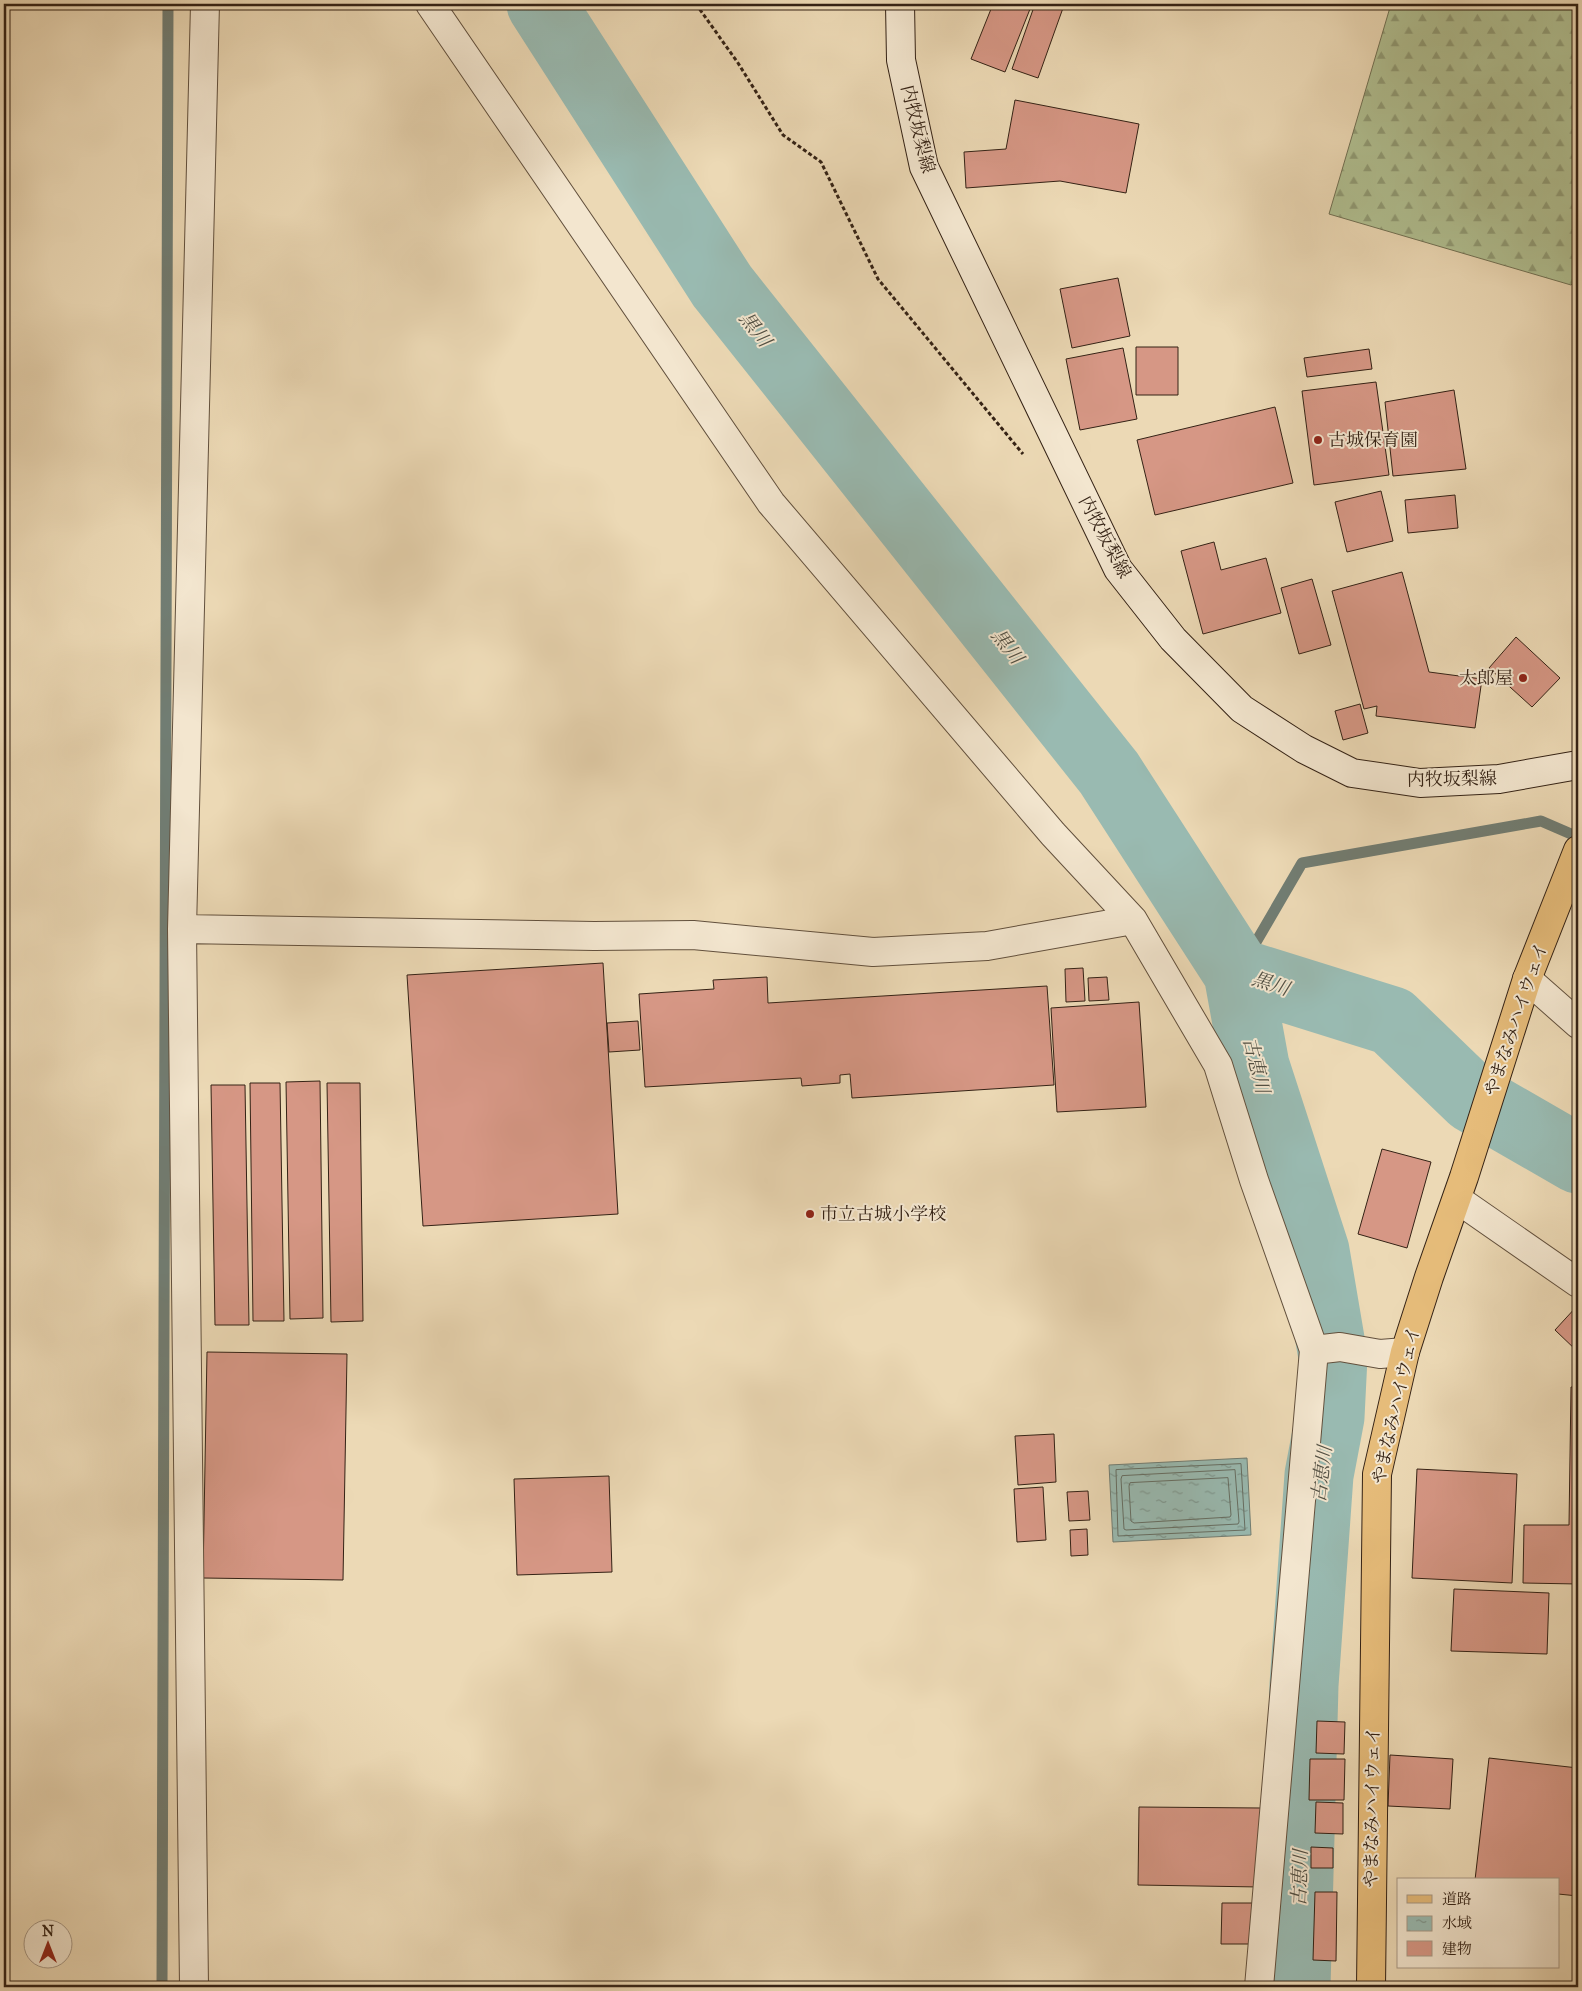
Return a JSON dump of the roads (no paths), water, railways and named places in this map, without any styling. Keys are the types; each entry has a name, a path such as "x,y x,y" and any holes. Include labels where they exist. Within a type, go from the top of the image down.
{"main road":[{"name":"やまなみハイウェイ","path":"1372,1987 1371,1900 1377,1474 1393,1353 1460,1188 1527,979 1575,857"}],"street":[{"path":"194,1987 182,929 205,4"},
{"path":"430,4 771,503 1053,834 1133,920 1218,1065 1254,1180 1327,1348 1260,1987"},
{"name":"内牧坂梨線","path":"900,4 902,60 924,167 1118,568 1173,639 1242,709 1304,749 1352,772 1420,783 1499,779 1578,765"},
{"path":"182,929 594,936 693,935 873,952 987,946 1133,920"},
{"path":"1527,979 1578,1024"},
{"path":"1460,1188 1578,1283"},
{"path":"1327,1348 1393,1353"}],"water":[{"path":"1247,1458 1251,1535 1113,1542 1109,1465"}],"waterway":[{"path":"162,1987 168,4"},
{"name":"黒川","path":"541,4 722,286 1109,773 1238,973 1392,1021 1472,1098 1578,1159"},
{"path":"1238,973 1302,863 1541,821 1578,837"},
{"name":"古恵川","path":"1238,973 1255,1066 1315,1251 1333,1357 1330,1417 1319,1475 1304,1685 1296,1987"}],"place":[{"name":"古城保育園","path":"1318,440"},
{"name":"太郎屋","path":"1523,678"},
{"name":"市立古城小学校","path":"810,1214"}]}
